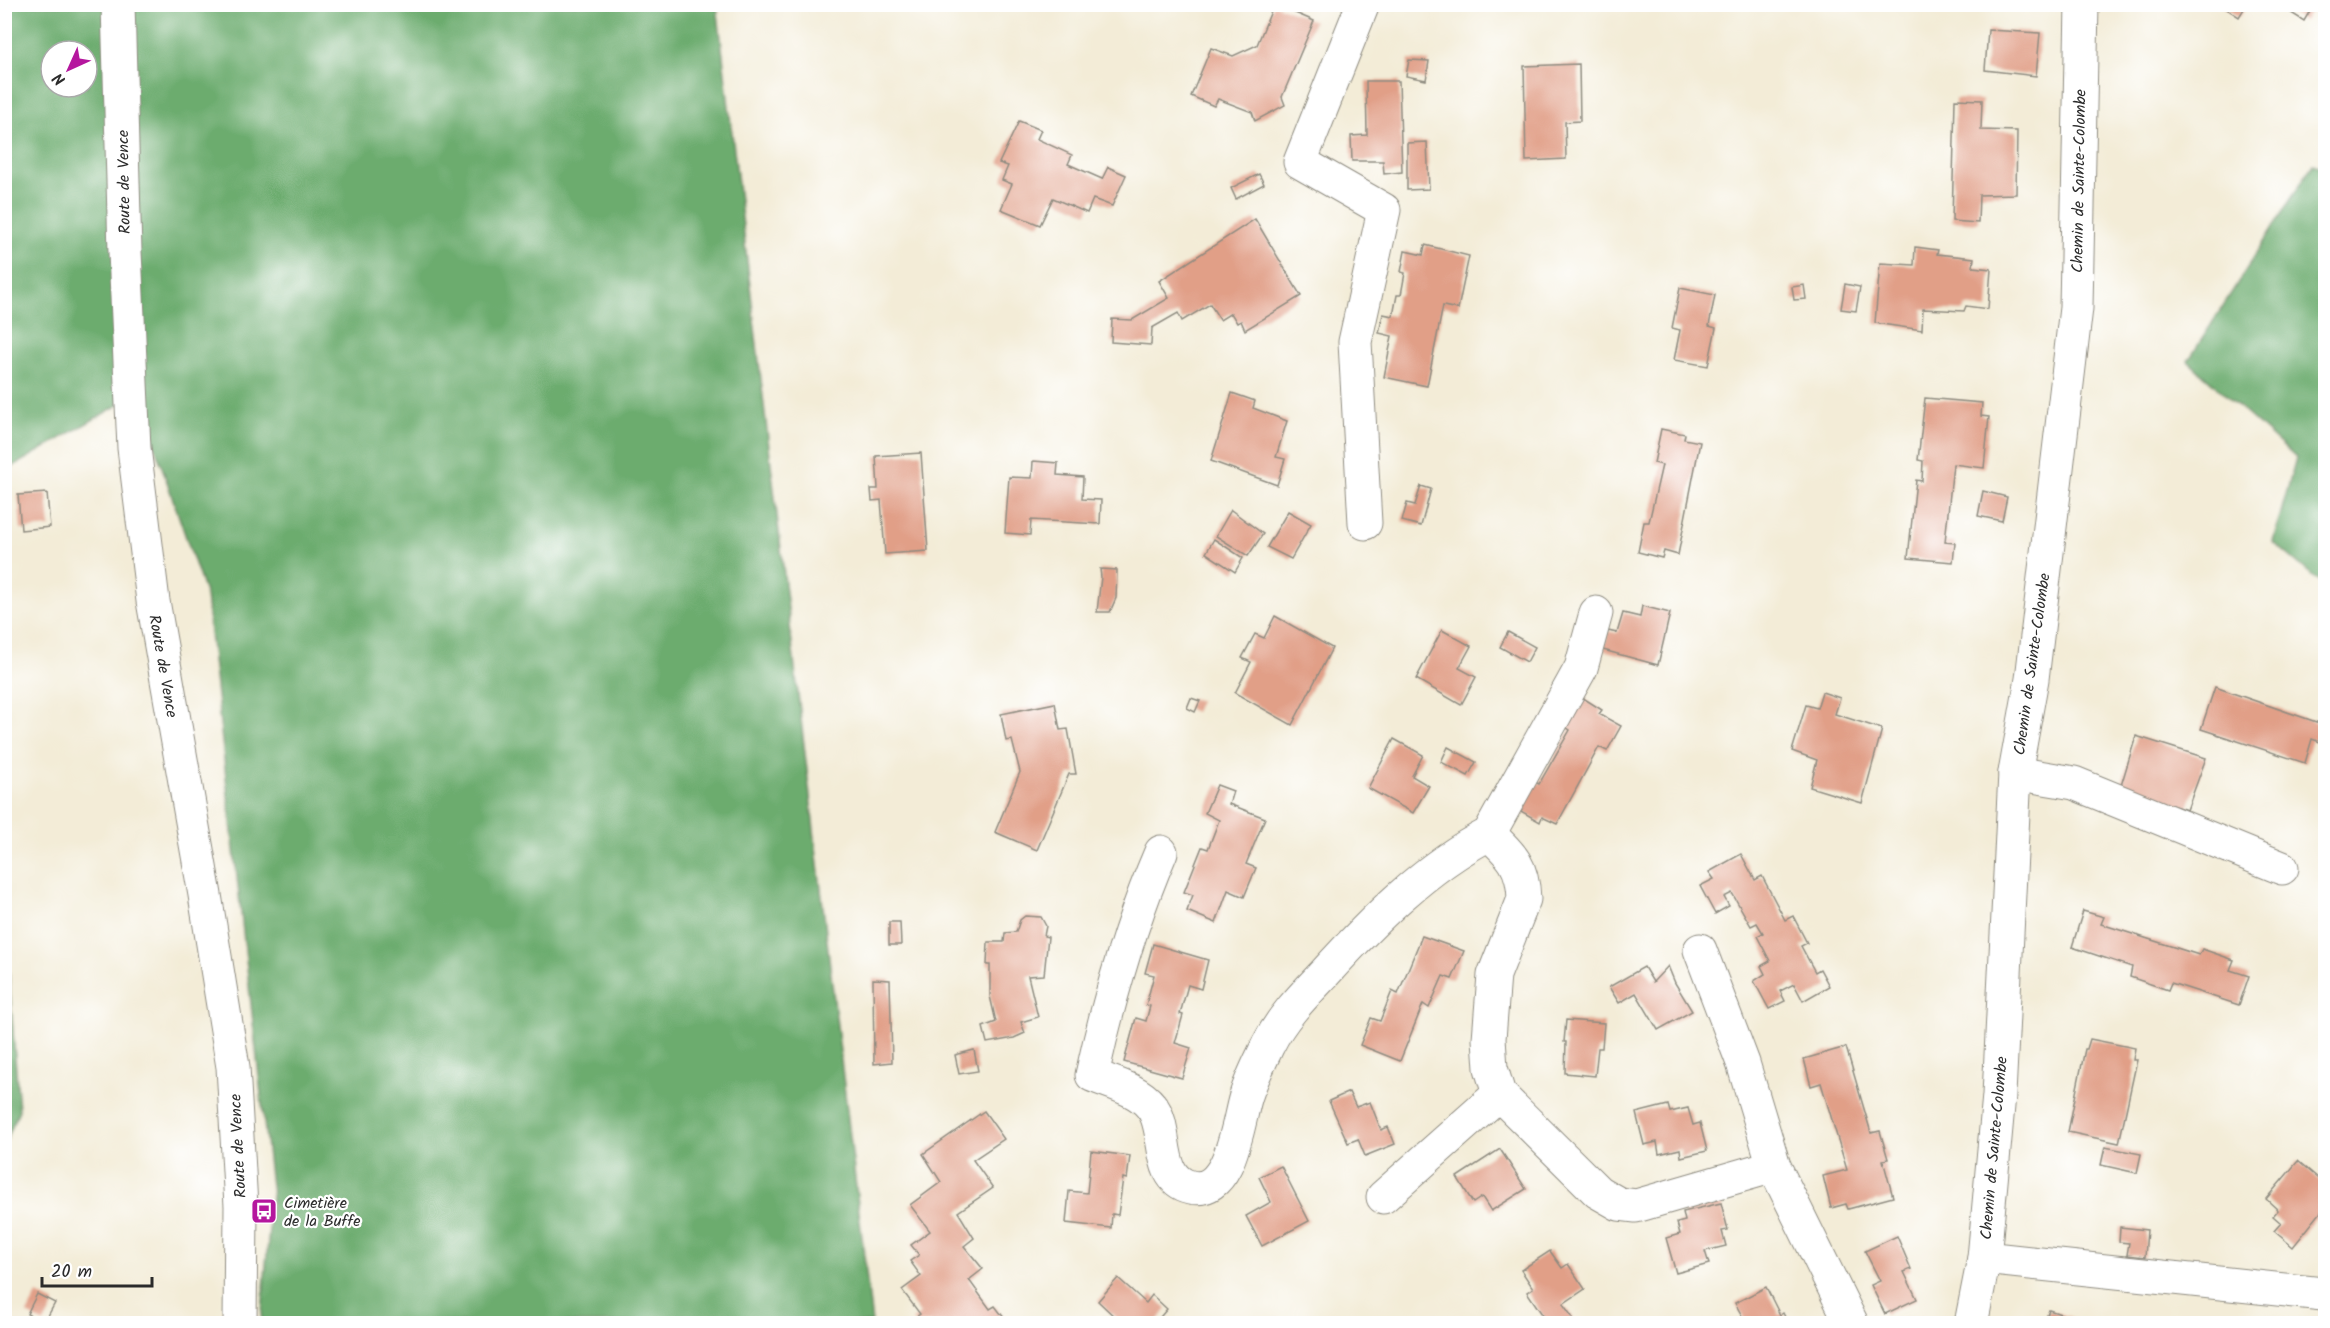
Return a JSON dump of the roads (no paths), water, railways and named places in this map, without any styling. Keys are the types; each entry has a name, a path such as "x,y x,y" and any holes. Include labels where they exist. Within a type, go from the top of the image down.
{"street":[{"name":"Route de Vence","path":"118,4 124,252 134,448 153,601 206,895 233,1067 241,1206 240,1323"},
{"path":"1363,4 1300,162 1384,210 1355,342 1365,523"},
{"name":"Chemin de Sainte-Colombe","path":"1971,1323 1984,1258 1999,1095 2015,773 2032,679 2076,308 2082,4"},
{"path":"1161,852 1141,898 1108,1003 1092,1075 1136,1094 1152,1107 1161,1126 1163,1155 1172,1172 1182,1183 1192,1187 1205,1187 1218,1176 1229,1161 1237,1138 1245,1098 1269,1043 1287,1013 1367,926 1463,847 1489,834 1581,668 1596,612"},
{"path":"2015,773 2074,783 2282,868"},
{"path":"1489,834 1520,868 1524,899 1494,975 1489,1039 1491,1068 1499,1094 1598,1192 1619,1204 1636,1206 1774,1166"},
{"path":"1700,950 1743,1063 1774,1166 1851,1323"},
{"path":"1383,1197 1499,1094"},
{"path":"1984,1258 2323,1294"}],"place":[{"name":"Cimetière de la Buffe","path":"264,1211"}]}
